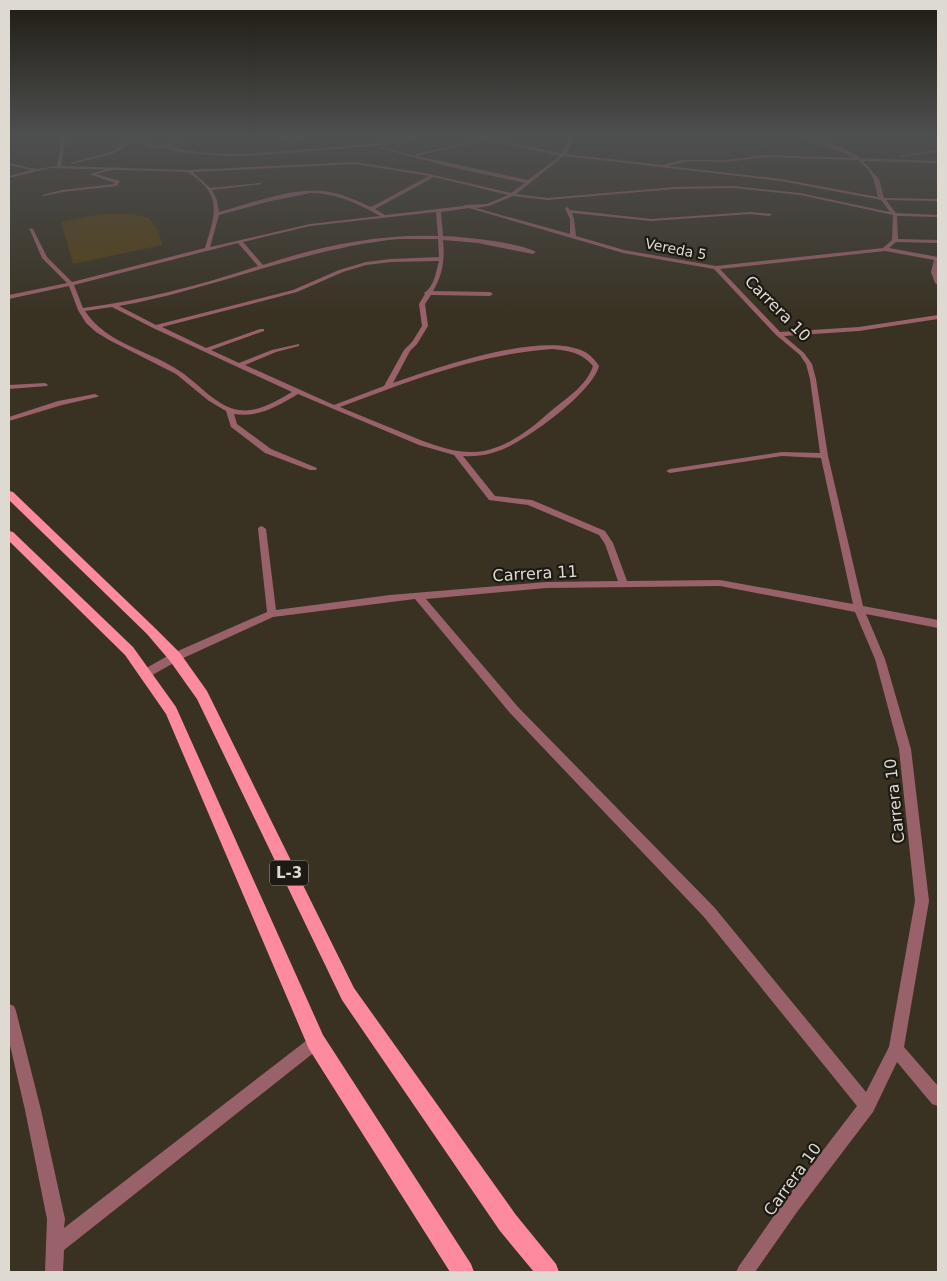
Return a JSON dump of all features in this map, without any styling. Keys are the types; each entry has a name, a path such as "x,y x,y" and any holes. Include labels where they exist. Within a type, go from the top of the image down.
{"main road":[{"name":"L-3","path":"9,494 152,631 175,657 202,695 348,994 508,1223 548,1272"},
{"name":"L-3","path":"9,535 129,651 172,711 316,1042 463,1272"}],"street":[{"path":"208,249 217,214 212,197"},
{"path":"217,214 289,197"},
{"path":"342,197 383,216"},
{"path":"371,209 394,197"},
{"path":"9,297 71,284 310,225 487,205 507,197"},
{"path":"540,197 562,199 578,197"},
{"path":"813,197 895,214 938,216"},
{"path":"875,197 938,200"},
{"path":"882,198 895,214 895,240"},
{"path":"562,199 572,219 573,236"},
{"name":"Vereda 5","path":"465,206 623,251 716,268 885,249 938,259"},
{"path":"387,387 408,350 425,326 422,304 435,284 442,259 438,210"},
{"path":"569,211 658,220 750,213 770,215"},
{"path":"31,228 45,258 71,284 86,321 104,335 176,372 229,411 250,413 272,407 298,392"},
{"path":"81,310 112,305 216,281 317,250 356,243 440,236 495,243 533,252"},
{"path":"885,249 895,240 938,242"},
{"path":"240,241 262,267"},
{"path":"155,327 295,291 311,286 342,270 363,264 385,260 442,259"},
{"path":"938,259 934,272 938,284"},
{"name":"Carrera 10","path":"716,268 778,334 802,354 809,364 813,379 824,456 859,610 880,659 905,749 922,901 896,1049 867,1106 791,1206 745,1272"},
{"path":"427,294 490,294"},
{"path":"112,305 155,327 334,408 456,453 475,454 496,450 510,444 552,415 582,388 595,372 596,366 591,359 576,350 566,347 528,349 479,358 387,387 334,408"},
{"path":"778,334 859,329 938,317"},
{"path":"205,350 262,330"},
{"path":"239,365 274,351 297,345"},
{"path":"9,387 45,385"},
{"path":"9,419 54,405 95,396"},
{"path":"229,411 234,425 268,451 312,468"},
{"path":"456,453 492,498 529,502 602,533 610,543 624,584"},
{"path":"670,470 782,454 824,456"},
{"path":"262,529 272,614"},
{"name":"Carrera 11","path":"145,674 175,657 272,614 418,596 546,585 720,583 938,624"},
{"path":"418,596 514,710 709,912 867,1106"},
{"path":"9,1011 33,1110 56,1219 54,1272"},
{"path":"55,1246 316,1042"},
{"path":"896,1049 938,1098"}],"shaded area":[{"path":"102,214 132,214 149,218 158,230 162,245 73,264 61,222"}]}
